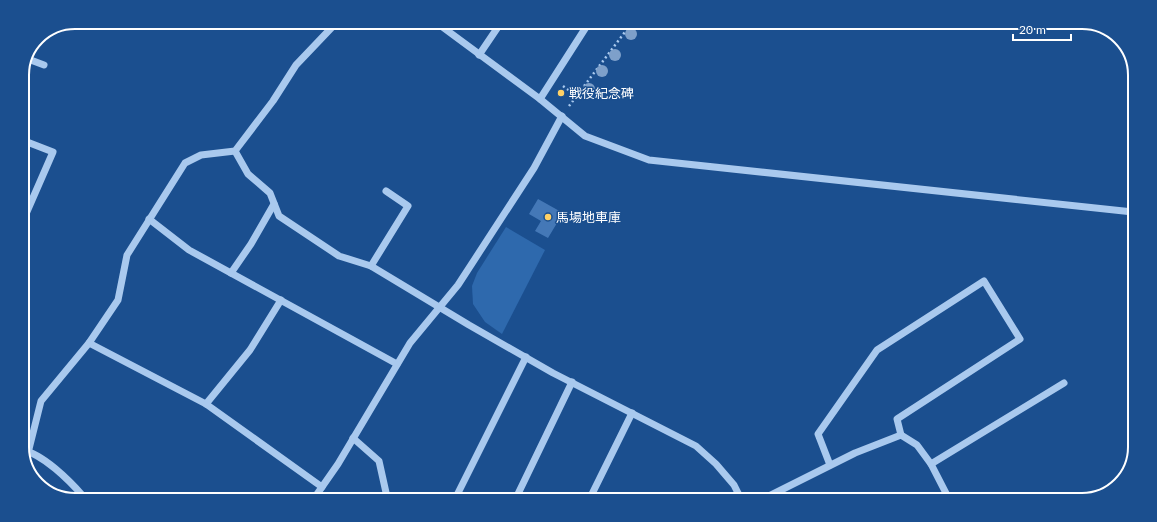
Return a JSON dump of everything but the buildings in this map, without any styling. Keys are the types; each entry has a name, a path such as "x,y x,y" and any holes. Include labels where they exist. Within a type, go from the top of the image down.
{"street":[{"path":"80,493 68,479 30,452 41,401 89,343 118,300 127,255 185,163 201,155 235,151 273,101 296,65 330,29"},
{"path":"444,29 540,98 585,136 649,160 1128,211"},
{"path":"479,55 497,29"},
{"path":"540,98 585,29"},
{"path":"32,61 44,65"},
{"path":"318,493 410,343 458,285 534,168 562,116"},
{"path":"29,143 53,152 29,206"},
{"path":"235,151 248,174 270,193 279,216 339,256 371,266 439,308 526,357 696,446 707,455 734,486 738,493"},
{"path":"371,266 408,206 386,191"},
{"path":"231,273 251,244 274,204"},
{"path":"149,219 189,250 397,364"},
{"path":"830,465 818,434 877,350 984,281 1020,339 897,419 901,435 917,445 931,464 946,493"},
{"path":"206,404 250,350 281,300"},
{"path":"89,343 206,404 322,487"},
{"path":"458,493 526,357"},
{"path":"518,493 572,382"},
{"path":"931,464 1064,383"},
{"path":"592,493 632,413"},
{"path":"775,493 856,453 901,435"},
{"path":"353,438 379,461 386,493"}],"path":[{"path":"562,116 628,29"}],"shaded area":[{"path":"506,227 545,250 502,334 485,322 473,304 472,286 477,273"}],"place":[{"name":"戦役紀念碑","path":"561,93"},
{"name":"馬場地車庫","path":"548,217"}]}
